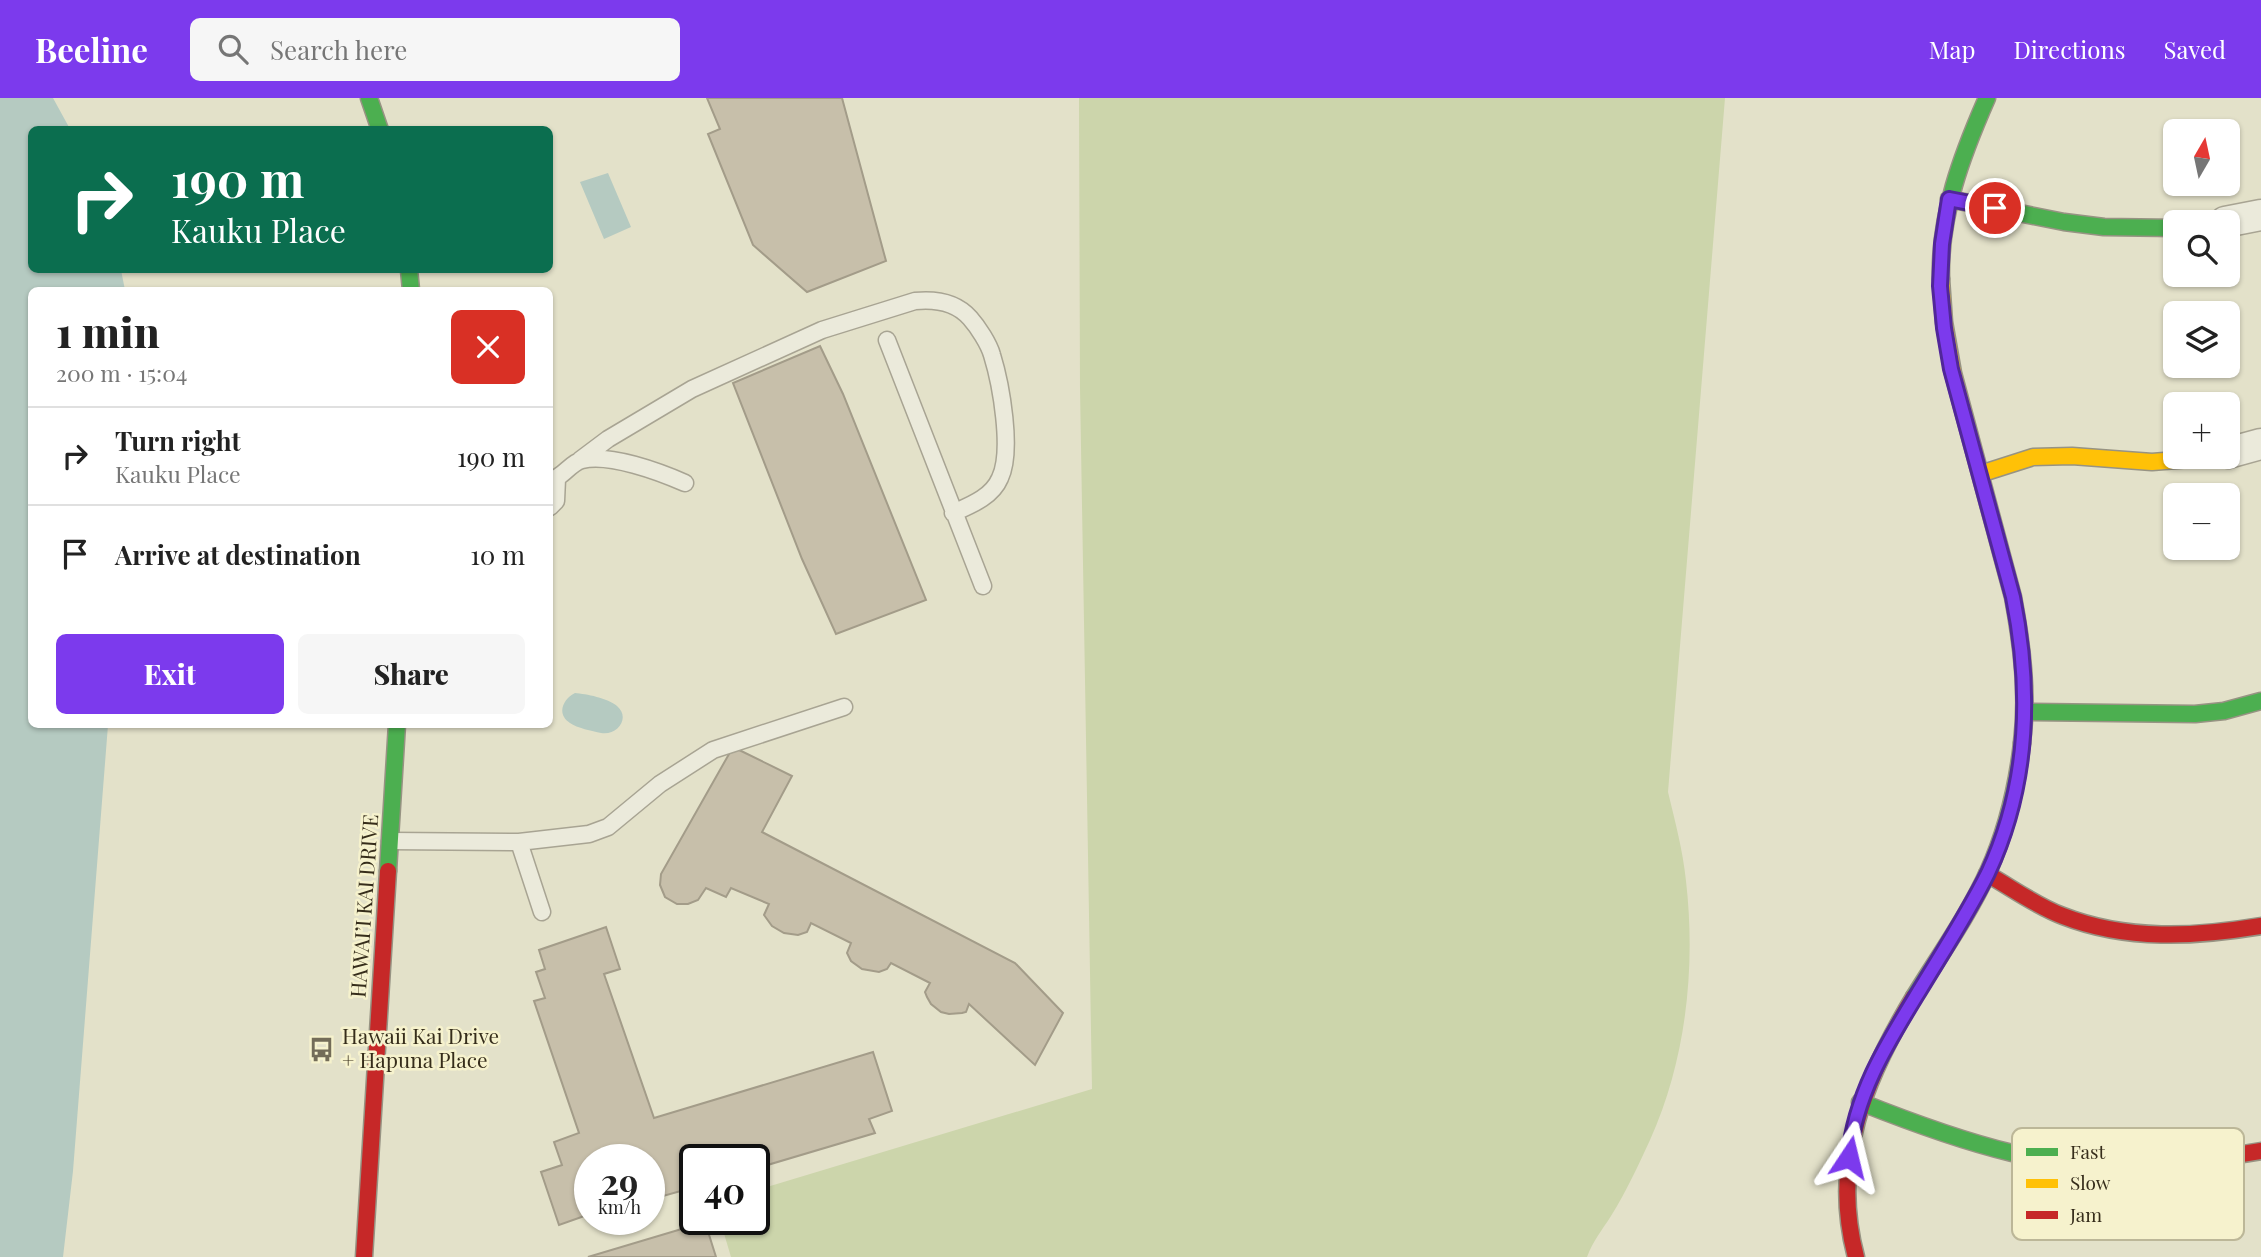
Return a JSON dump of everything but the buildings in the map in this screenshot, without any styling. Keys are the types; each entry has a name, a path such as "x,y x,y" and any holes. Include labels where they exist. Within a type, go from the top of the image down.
{"street":[{"path":"369,98 379,126"},
{"path":"1856,1257 1848,1213 1847,1176 1851,1138 1860,1102 1874,1067 1892,1034 1987,874 2005,828 2016,789 2022,751 2026,712 2021,635 1951,369 1944,328 1942,244 1949,199 1960,161 1987,98"},
{"path":"1949,199 2077,224 2163,228"},
{"path":"2240,219 2261,215"},
{"path":"2240,450 2261,444"},
{"path":"1980,474 2033,457 2163,463"},
{"path":"2026,712 2195,714 2224,711 2261,701"},
{"name":"HAWAI’I KAI DRIVE","path":"364,1257 397,728"},
{"path":"1987,874 2062,916 2099,928 2164,935 2230,932 2261,926"},
{"path":"1860,1102 1911,1123 2012,1152"}],"lane":[{"path":"553,504 556,501 553,480 608,439 704,384 822,330 929,300 954,305 970,318 992,353 1005,417 1005,465 1000,480 990,493 953,513"},
{"path":"887,340 983,586"},
{"path":"580,460 604,460 654,469 685,483"},
{"path":"390,841 519,842 589,834 608,827 660,784 713,750 844,708"},
{"path":"519,842 542,912"}],"green space":[{"path":"1079,98 1725,98 1668,792 1683,859 1689,914 1690,947 1685,1013 1672,1078 1650,1140 1622,1198 1587,1257 731,1257 724,1235 770,1235 770,1186 1092,1089 1080,388"}],"shaded area":[{"path":"0,98 53,98 68,126 28,126 28,273 122,273 124,287 28,287 28,728 108,728 73,1171 63,1257 0,1257"},
{"path":"608,173 631,227 604,239 580,182"},
{"path":"575,693 597,697 617,706 623,716 617,729 601,733 570,723 562,711 564,703"}],"traffic: fast":[{"path":"369,98 379,126"},
{"path":"1941,279 1941,255 1948,209 1961,163 1987,98"},
{"path":"1949,199 2064,222 2104,227 2163,228"},
{"path":"409,273 411,287"},
{"path":"2026,712 2195,714 2224,711 2261,701"},
{"path":"388,871 397,728"},
{"path":"1914,997 1988,872 2010,809 2022,743"},
{"path":"1860,1102 1936,1131 2012,1153"}],"traffic: slow":[{"path":"1941,279 1944,322 1953,373 2013,597 2024,688 2022,743"},
{"path":"1980,474 2033,457 2072,456 2163,461"}],"traffic: jam":[{"path":"364,1257 388,871"},
{"path":"1987,874 2053,912 2112,930 2186,934 2261,926"},
{"path":"1856,1257 1849,1221 1847,1187 1850,1153 1857,1121 1881,1058 1914,997"},
{"path":"2244,1154 2261,1151"}],"place":[{"name":"Hawaii Kai Drive + Hapuna Place","path":"322,1049"}],"route":[{"path":"1849,1157 1860,1102 1874,1067 1973,901 1991,865 2016,789 2022,751 2026,712 2021,635 1951,369 1940,286 1942,244 1949,199 1995,208"}]}
